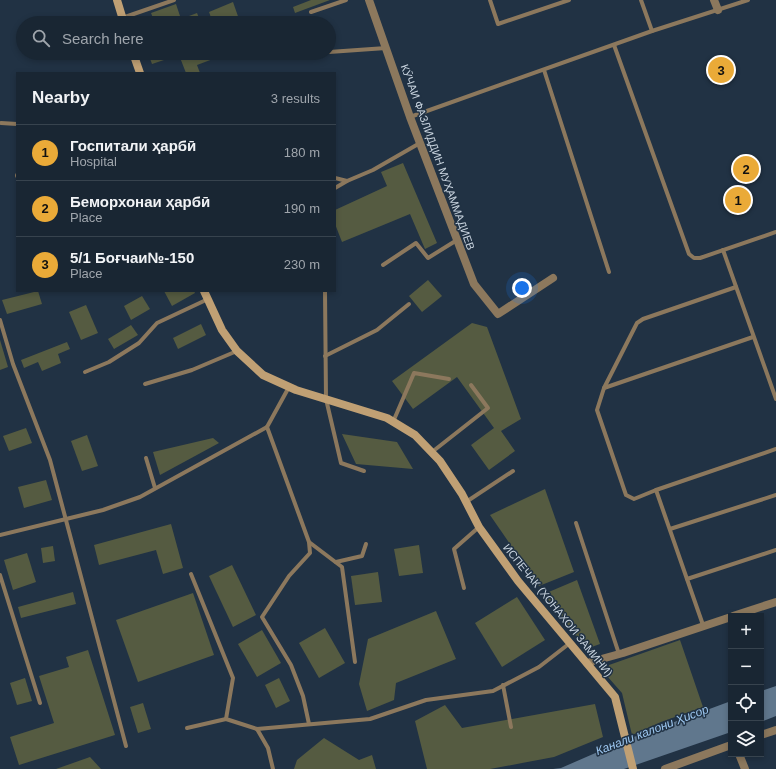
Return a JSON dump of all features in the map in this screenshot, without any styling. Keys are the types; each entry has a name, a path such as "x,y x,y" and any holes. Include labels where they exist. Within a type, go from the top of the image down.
{"street":[{"path":"117,0 122,16"},
{"name":"КӮЧАИ ФАЗЛИДДИН МУҲАММАДИЕВ","path":"369,0 410,116 474,284 498,314 553,278"},
{"path":"714,0 718,10"},
{"path":"135,60 140,72"},
{"name":"ИСПЕЧАК (ХОНАХОИ ЗАМИНИ)","path":"204,292 206,300 222,330 237,351 263,375 289,387 387,418 415,435 432,452 440,461 466,502 479,527 518,582 615,697 633,769"},
{"path":"741,613 776,602"},
{"path":"587,663 619,654 728,617"},
{"path":"764,734 776,730"},
{"path":"665,769 728,746"},
{"path":"740,757 745,769"}],"lane":[{"path":"135,16 174,0"},
{"path":"311,12 346,0"},
{"path":"490,0 498,24 569,0"},
{"path":"641,0 652,31"},
{"path":"410,116 652,31 748,0"},
{"path":"614,45 689,254 694,258 700,258 776,232"},
{"path":"336,52 386,48"},
{"path":"544,70 609,272"},
{"path":"2,123 16,124"},
{"path":"336,187 373,170 420,143"},
{"path":"336,178 347,181"},
{"path":"383,265 416,243 428,258 457,240"},
{"path":"723,250 776,399"},
{"path":"736,287 643,319 637,323 604,388 597,410 626,495 634,499 776,449"},
{"path":"325,292 326,399 341,463 364,471"},
{"path":"85,372 109,362 139,343 157,323 206,300"},
{"path":"326,356 377,330 409,304"},
{"path":"0,320 13,364 50,460 126,746"},
{"path":"604,388 753,337"},
{"path":"145,384 192,370 237,351"},
{"path":"393,422 414,373 449,379"},
{"path":"432,452 488,408 471,385"},
{"path":"0,535 103,510 140,497 267,427 289,387"},
{"path":"267,427 309,542 310,553 289,576 262,617 291,665 302,696 309,724"},
{"path":"146,458 155,488"},
{"path":"466,502 513,471"},
{"path":"656,490 703,625"},
{"path":"670,529 776,495"},
{"path":"576,523 619,654"},
{"path":"464,588 454,549 479,527"},
{"path":"309,542 342,566 355,662"},
{"path":"336,562 362,556 366,544"},
{"path":"687,579 776,550"},
{"path":"191,574 233,678 226,719"},
{"path":"0,575 40,703"},
{"path":"187,728 226,719 257,729 370,719 426,700 493,691 539,667 570,643"},
{"path":"503,685 511,727"},
{"path":"257,729 268,748 273,769"}],"green space":[{"path":"311,0 330,0 295,13 293,7"},
{"path":"233,2 238,16 210,16 209,12"},
{"path":"176,4 180,16 152,16 151,13"},
{"path":"197,13 198,16 189,16"},
{"path":"151,60 164,60 152,64"},
{"path":"181,60 210,60 197,65 200,72 186,72"},
{"path":"403,163 437,243 425,249 410,214 342,242 336,227 336,210 387,186 381,172"},
{"path":"428,280 442,296 422,312 409,296"},
{"path":"38,292 42,304 7,314 2,300"},
{"path":"165,292 194,292 195,293 172,306"},
{"path":"142,296 150,309 131,320 124,306"},
{"path":"86,305 98,333 81,340 69,312"},
{"path":"472,323 487,327 521,419 501,431 515,451 489,470 471,445 494,428 457,377 413,409 392,381"},
{"path":"201,324 206,335 178,349 173,338"},
{"path":"131,325 138,335 114,349 108,339"},
{"path":"0,340 8,367 0,370"},
{"path":"67,342 70,349 58,354 61,363 42,371 38,362 24,368 21,360"},
{"path":"26,428 32,443 9,451 3,436"},
{"path":"342,434 397,442 413,469 356,464"},
{"path":"87,435 98,466 82,471 71,441"},
{"path":"213,438 219,443 160,475 153,452"},
{"path":"46,480 52,500 24,508 18,487"},
{"path":"545,489 574,572 539,586 490,515"},
{"path":"171,524 183,568 163,574 156,550 99,565 94,545"},
{"path":"419,545 423,573 399,576 394,549"},
{"path":"53,546 55,561 43,563 41,548"},
{"path":"27,553 36,582 13,590 4,560"},
{"path":"232,565 256,615 233,627 209,576"},
{"path":"378,572 382,602 355,605 351,576"},
{"path":"577,580 600,644 586,649 544,594"},
{"path":"73,592 76,604 21,618 18,607"},
{"path":"193,593 214,655 138,682 116,620"},
{"path":"517,597 545,640 502,667 475,623"},
{"path":"436,611 456,659 396,683 394,700 367,711 359,684 368,639"},
{"path":"325,628 345,663 319,678 299,643"},
{"path":"262,630 281,663 257,677 238,644"},
{"path":"680,640 703,707 661,722 632,735 622,693 607,676 609,665"},
{"path":"88,650 115,735 19,765 10,737 54,723 39,676 69,667 66,657"},
{"path":"25,678 32,701 17,705 10,683"},
{"path":"279,678 290,701 276,708 265,685"},
{"path":"143,703 151,729 138,733 130,707"},
{"path":"595,704 603,737 554,757 490,769 427,769 415,721 445,705 462,728"},
{"path":"324,738 359,760 372,755 376,769 294,769 297,760"},
{"path":"90,757 101,769 56,769"}],"water":[{"path":"776,686 776,716 764,721 764,690"},
{"path":"728,702 728,733 624,769 553,769 561,768 623,741"}],"place":[{"name":"5/1 Боғчаи№-150","path":"721,70"},
{"name":"Беморхонаи ҳарбӣ","path":"746,169"},
{"name":"Госпитали ҳарбӣ","path":"738,200"}],"water label":[{"name":"Канали калони Ҳисор","path":"652,730"}]}
